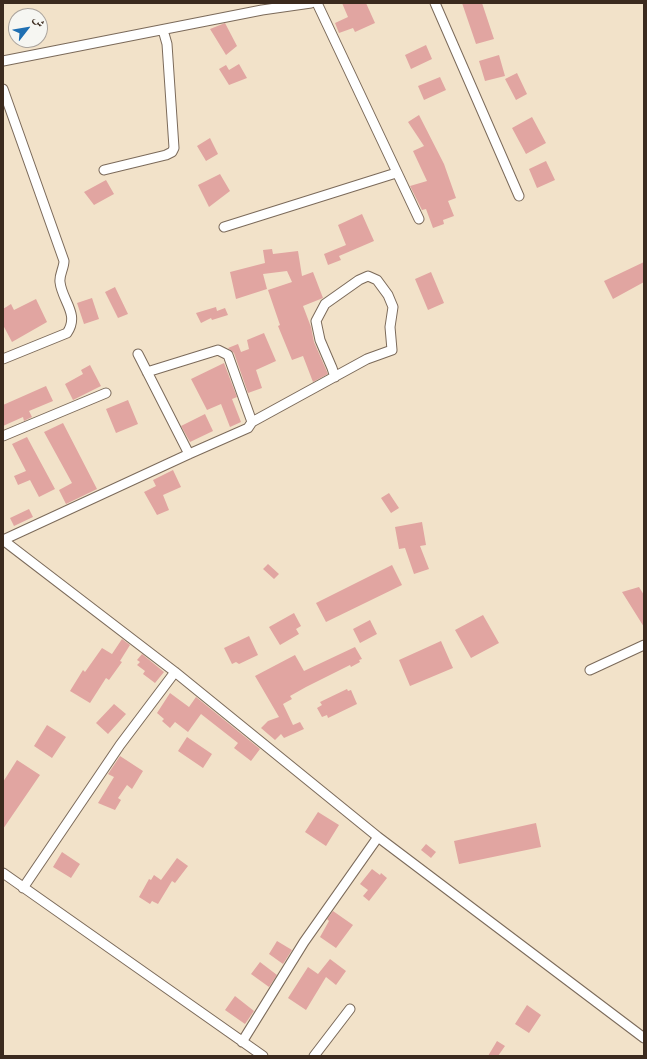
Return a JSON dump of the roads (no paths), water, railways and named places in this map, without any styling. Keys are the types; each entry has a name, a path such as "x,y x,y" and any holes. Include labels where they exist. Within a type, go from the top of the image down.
{"street":[{"path":"3,61 262,10 311,3"},
{"path":"317,3 418,219"},
{"path":"435,3 519,196"},
{"path":"104,170 166,155 172,152 174,148 167,44 163,30"},
{"path":"3,89 64,261 60,283 72,311 72,321 67,332 3,359"},
{"path":"224,227 396,173"},
{"path":"335,377 320,340 316,321 325,304 359,280 368,276 377,280 388,295 393,307 390,327 392,350 367,360 335,377 252,422 248,428 188,454 3,540 175,672 378,837 644,1038"},
{"path":"147,372 218,350 223,352 228,355 252,422"},
{"path":"138,354 188,454"},
{"path":"3,436 106,393"},
{"path":"590,670 644,645"},
{"path":"23,888 120,745 175,672"},
{"path":"242,1042 304,942 378,837"},
{"path":"3,874 263,1056"},
{"path":"314,1056 350,1009"}]}
